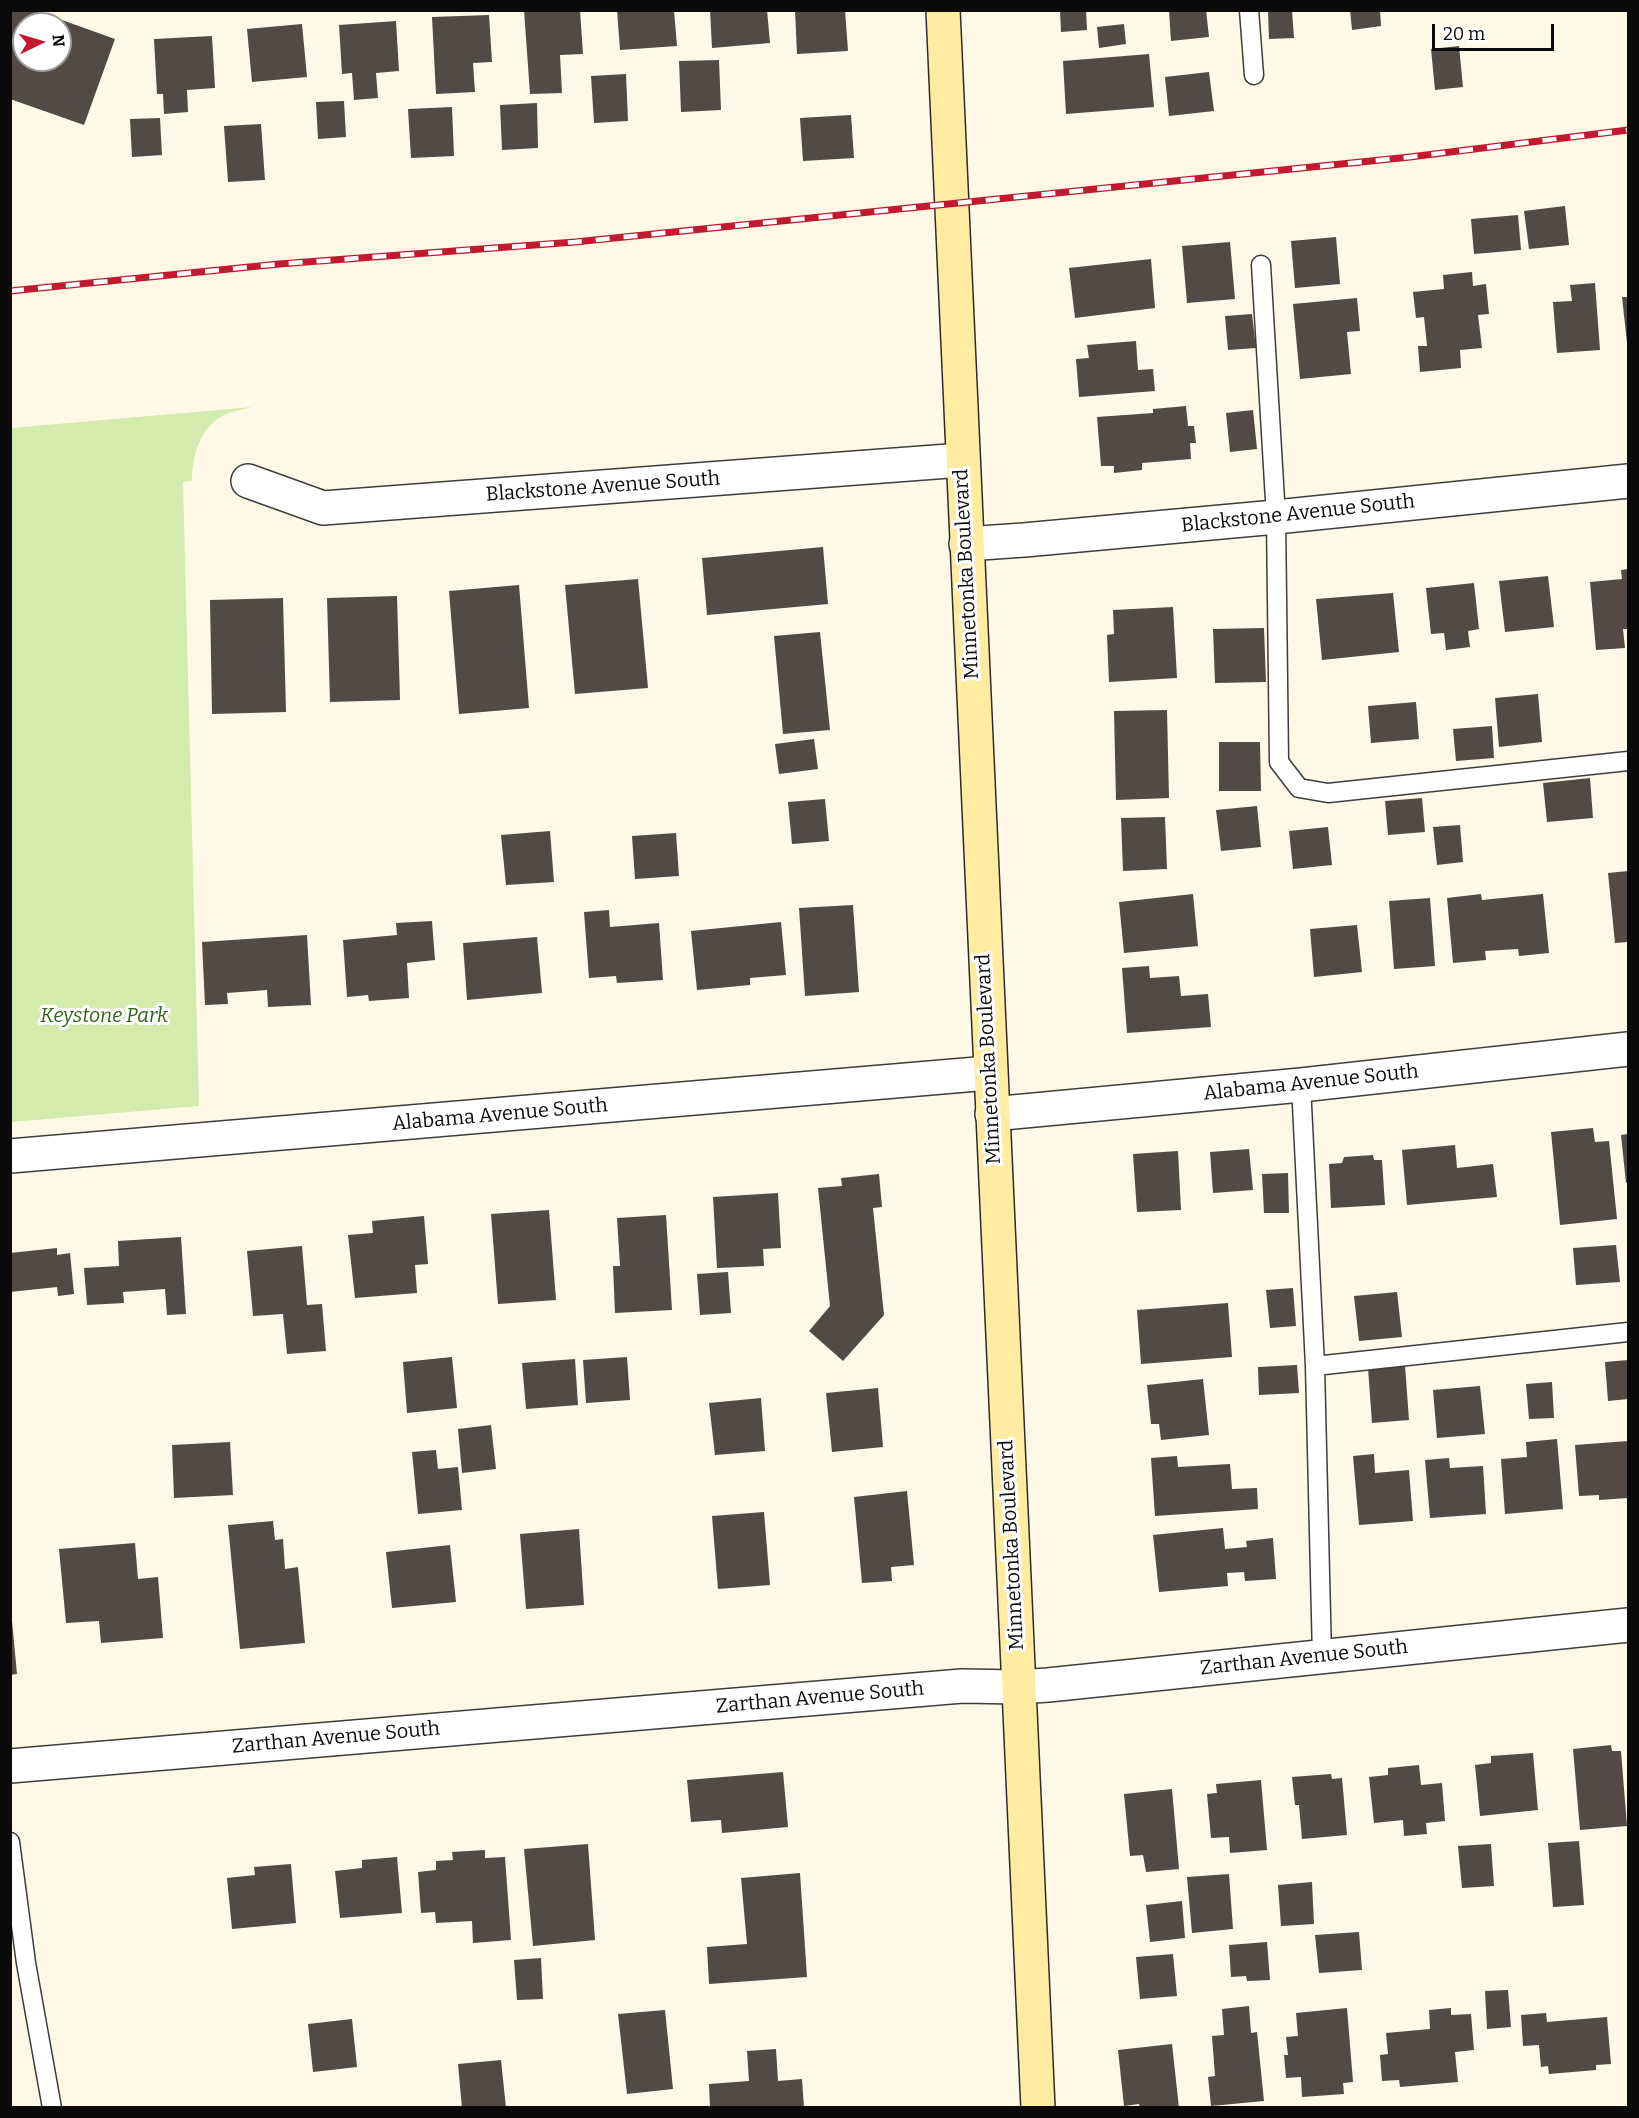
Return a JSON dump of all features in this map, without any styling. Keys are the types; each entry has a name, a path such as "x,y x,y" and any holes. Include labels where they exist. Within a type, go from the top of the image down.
{"main road":[{"name":"Minnetonka Boulevard","path":"943,10 989,1073 1038,2108"}],"street":[{"name":"Blackstone Avenue South","path":"248,481 323,508 962,460"},
{"name":"Blackstone Avenue South","path":"966,544 1035,540 1629,481"},
{"name":"Alabama Avenue South","path":"992,1114 1302,1085 1629,1049"},
{"name":"Alabama Avenue South","path":"10,1156 989,1073"},
{"name":"Zarthan Avenue South","path":"10,1766 962,1686 1018,1687 1629,1625"}],"lane":[{"path":"1249,10 1254,75"},
{"path":"1261,265 1276,517 1279,762 1299,788 1328,793 1629,761"},
{"path":"1302,1085 1315,1366 1322,1657"},
{"path":"1315,1366 1629,1332"},
{"path":"10,1842 26,1963 51,2108"}],"green space":[{"name":"Keystone Park","path":"253,407 229,413 211,424 196,450 192,481 183,482 199,1106 11,1122 11,428"}],"building":[{"path":"10,10 40,12 12,12 12,72 72,72 72,24 115,39 84,125 10,99"},
{"path":"524,10 580,10 583,54 560,55 562,93 530,94"},
{"path":"617,10 674,10 677,46 620,50"},
{"path":"710,10 767,10 770,43 712,48"},
{"path":"795,10 845,10 848,51 797,54"},
{"path":"1060,10 1086,10 1087,30 1061,32"},
{"path":"1169,10 1206,10 1209,37 1171,41"},
{"path":"1268,10 1292,10 1294,38 1269,39"},
{"path":"1350,10 1380,10 1381,26 1352,30"},
{"path":"489,15 492,62 473,63 475,92 436,94 432,17"},
{"path":"396,21 399,71 376,73 378,98 354,100 352,73 342,74 339,25"},
{"path":"302,24 307,77 252,82 247,29"},
{"path":"1124,24 1126,44 1099,48 1097,27"},
{"path":"212,36 215,88 187,90 188,112 164,114 163,94 157,94 154,39"},
{"path":"1459,46 1463,87 1435,90 1431,49"},
{"path":"1149,54 1154,107 1066,114 1063,61"},
{"path":"719,60 721,110 681,112 679,61"},
{"path":"1209,72 1214,111 1169,116 1165,77"},
{"path":"626,74 628,121 594,123 591,76"},
{"path":"344,101 346,137 318,139 316,102"},
{"path":"537,103 538,148 502,150 500,105"},
{"path":"452,107 454,156 411,158 408,109"},
{"path":"851,115 854,158 803,161 800,118"},
{"path":"160,118 162,155 132,157 130,119"},
{"path":"261,124 265,180 228,182 224,126"},
{"path":"1565,206 1569,245 1529,249 1524,211"},
{"path":"1518,215 1521,250 1474,254 1471,219"},
{"path":"1336,237 1340,284 1295,288 1291,241"},
{"path":"1230,242 1235,299 1187,303 1182,246"},
{"path":"1151,259 1155,308 1075,318 1069,268"},
{"path":"1472,272 1473,286 1486,284 1489,314 1478,315 1482,348 1460,350 1461,368 1420,372 1418,346 1427,346 1424,317 1416,318 1413,292 1444,289 1443,275"},
{"path":"1595,283 1600,350 1557,353 1553,302 1572,301 1570,285"},
{"path":"1622,297 1628,297 1628,343 1627,343"},
{"path":"1357,298 1360,331 1347,332 1351,374 1300,379 1293,304"},
{"path":"1252,314 1256,348 1228,350 1225,316"},
{"path":"1136,341 1138,370 1153,369 1155,391 1079,397 1076,359 1089,358 1087,345"},
{"path":"1186,406 1188,426 1194,426 1196,443 1190,443 1191,459 1142,463 1142,470 1114,473 1114,466 1101,466 1097,417 1153,413 1153,409"},
{"path":"1253,410 1257,449 1230,452 1226,413"},
{"path":"823,547 828,604 707,615 702,558"},
{"path":"1628,569 1628,629 1623,629 1625,648 1596,650 1590,582 1622,579 1621,570"},
{"path":"1548,576 1554,627 1505,632 1499,581"},
{"path":"638,579 648,688 575,694 565,585"},
{"path":"1474,583 1479,629 1468,631 1470,647 1446,650 1444,633 1431,634 1426,588"},
{"path":"519,585 529,708 459,714 449,591"},
{"path":"1393,593 1399,652 1322,660 1316,599"},
{"path":"397,596 400,700 330,702 327,598"},
{"path":"283,598 286,712 212,714 210,600"},
{"path":"1173,607 1177,678 1109,682 1107,635 1114,634 1113,610"},
{"path":"1264,628 1266,682 1215,683 1213,629"},
{"path":"820,632 830,730 783,734 774,636"},
{"path":"1538,694 1542,742 1499,747 1495,698"},
{"path":"1416,702 1419,739 1371,743 1368,706"},
{"path":"1167,710 1169,798 1116,800 1114,711"},
{"path":"1492,726 1494,758 1456,761 1453,729"},
{"path":"814,739 818,769 779,774 775,744"},
{"path":"1219,742 1260,742 1261,791 1219,791"},
{"path":"1590,778 1593,818 1547,822 1543,783"},
{"path":"1422,798 1425,832 1388,835 1385,801"},
{"path":"825,799 829,841 792,844 788,802"},
{"path":"1257,806 1261,847 1221,851 1216,810"},
{"path":"1165,817 1167,869 1123,871 1121,818"},
{"path":"1460,825 1463,862 1437,865 1433,827"},
{"path":"1328,827 1332,865 1293,869 1289,831"},
{"path":"550,831 554,882 506,885 501,835"},
{"path":"676,833 679,876 635,879 632,836"},
{"path":"1628,871 1628,942 1615,943 1608,873"},
{"path":"1193,894 1198,946 1124,953 1119,902"},
{"path":"1481,894 1482,900 1543,894 1549,953 1519,956 1518,949 1485,951 1486,960 1453,963 1447,898"},
{"path":"1430,898 1435,966 1394,969 1389,901"},
{"path":"853,905 859,992 805,996 799,908"},
{"path":"609,910 610,927 659,923 663,980 617,983 616,976 589,978 584,912"},
{"path":"432,921 435,960 407,963 409,998 369,1001 368,995 347,997 343,940 397,935 396,923"},
{"path":"781,922 786,975 750,978 750,985 697,990 691,931"},
{"path":"1357,925 1362,972 1314,977 1310,929"},
{"path":"307,935 311,1005 268,1007 267,990 227,993 228,1004 205,1005 202,942"},
{"path":"537,937 542,993 467,1000 463,943"},
{"path":"1149,966 1150,978 1179,976 1181,996 1208,994 1211,1027 1127,1033 1122,968"},
{"path":"1593,1128 1595,1142 1609,1141 1617,1219 1560,1225 1551,1132"},
{"path":"1628,1134 1628,1182 1626,1183 1621,1135"},
{"path":"1455,1145 1457,1168 1493,1164 1497,1197 1407,1205 1402,1150"},
{"path":"1249,1149 1253,1190 1213,1193 1210,1152"},
{"path":"1178,1151 1181,1210 1137,1212 1133,1154"},
{"path":"1373,1155 1374,1160 1382,1160 1385,1205 1331,1208 1329,1164 1342,1163 1344,1157"},
{"path":"1288,1173 1289,1213 1264,1213 1262,1174"},
{"path":"879,1174 882,1207 873,1208 884,1315 843,1361 809,1331 830,1306 818,1188 842,1186 841,1178"},
{"path":"778,1193 781,1248 763,1249 764,1266 717,1268 713,1197"},
{"path":"549,1210 556,1300 498,1304 491,1214"},
{"path":"666,1215 672,1310 615,1313 613,1266 620,1266 617,1218"},
{"path":"424,1216 428,1264 415,1265 417,1293 355,1298 348,1235 373,1233 372,1221"},
{"path":"181,1237 186,1314 167,1315 165,1289 123,1292 124,1303 87,1305 84,1268 119,1266 118,1241"},
{"path":"1616,1245 1620,1282 1576,1285 1573,1248"},
{"path":"302,1246 307,1305 322,1304 326,1351 287,1354 283,1314 253,1316 247,1251"},
{"path":"57,1248 57,1255 70,1253 74,1294 58,1296 57,1287 10,1292 10,1253"},
{"path":"728,1272 731,1313 700,1315 697,1274"},
{"path":"1293,1288 1296,1326 1270,1328 1266,1290"},
{"path":"1397,1292 1402,1337 1359,1341 1354,1296"},
{"path":"1228,1303 1232,1357 1141,1364 1137,1310"},
{"path":"452,1357 457,1408 407,1413 403,1362"},
{"path":"627,1357 630,1400 586,1403 583,1360"},
{"path":"575,1359 578,1405 526,1409 522,1363"},
{"path":"1628,1360 1628,1399 1608,1401 1605,1362"},
{"path":"1297,1365 1299,1393 1259,1395 1258,1367"},
{"path":"1405,1365 1409,1420 1372,1423 1368,1368"},
{"path":"1203,1379 1209,1435 1161,1440 1159,1424 1151,1424 1147,1385"},
{"path":"1552,1382 1554,1418 1529,1419 1526,1384"},
{"path":"1480,1386 1485,1434 1437,1438 1433,1390"},
{"path":"878,1388 883,1447 832,1452 826,1393"},
{"path":"761,1398 765,1451 715,1455 709,1403"},
{"path":"491,1425 496,1469 462,1473 458,1429"},
{"path":"1557,1439 1563,1509 1505,1514 1501,1459 1527,1457 1526,1442"},
{"path":"1628,1441 1628,1498 1599,1500 1599,1495 1579,1496 1575,1445"},
{"path":"230,1442 233,1495 174,1498 172,1445"},
{"path":"436,1450 438,1469 458,1467 462,1510 418,1514 412,1452"},
{"path":"1374,1454 1375,1473 1409,1470 1413,1521 1359,1525 1353,1456"},
{"path":"1177,1456 1178,1467 1230,1464 1232,1489 1257,1488 1258,1509 1155,1516 1151,1458"},
{"path":"1449,1458 1450,1468 1483,1466 1486,1514 1430,1518 1425,1460"},
{"path":"907,1491 914,1565 891,1567 892,1581 862,1583 854,1497"},
{"path":"764,1512 770,1585 718,1589 712,1516"},
{"path":"273,1521 275,1540 283,1539 285,1569 298,1567 305,1643 240,1649 228,1525"},
{"path":"1223,1528 1225,1549 1247,1547 1246,1541 1273,1538 1276,1579 1245,1581 1244,1572 1227,1573 1228,1586 1159,1592 1153,1535"},
{"path":"579,1529 584,1605 526,1609 520,1534"},
{"path":"135,1543 138,1579 158,1577 163,1638 101,1643 99,1621 66,1623 59,1549"},
{"path":"450,1545 456,1602 392,1608 386,1552"},
{"path":"10,1621 12,1621 17,1674 10,1675"},
{"path":"1611,1745 1612,1751 1621,1751 1627,1826 1580,1830 1573,1749"},
{"path":"1533,1753 1538,1810 1480,1816 1475,1765 1491,1763 1491,1756"},
{"path":"1419,1765 1421,1785 1442,1783 1445,1821 1426,1823 1427,1834 1404,1836 1403,1820 1374,1823 1369,1777 1388,1775 1388,1768"},
{"path":"783,1772 788,1827 722,1833 721,1820 691,1822 687,1780"},
{"path":"1331,1774 1332,1779 1342,1778 1347,1835 1302,1839 1299,1805 1295,1805 1292,1777"},
{"path":"1261,1780 1267,1850 1230,1853 1229,1837 1211,1838 1207,1794 1217,1793 1216,1784"},
{"path":"1172,1789 1179,1869 1146,1872 1143,1855 1130,1856 1124,1794"},
{"path":"1579,1841 1584,1905 1553,1907 1548,1843"},
{"path":"588,1844 595,1940 533,1946 524,1849"},
{"path":"1491,1844 1494,1886 1462,1888 1458,1846"},
{"path":"485,1850 485,1858 505,1857 511,1940 473,1943 472,1921 436,1923 435,1912 421,1913 418,1872 436,1870 436,1861 453,1860 452,1852"},
{"path":"397,1857 402,1913 340,1918 335,1871 362,1868 362,1860"},
{"path":"291,1864 296,1923 232,1929 227,1878 255,1875 254,1867"},
{"path":"800,1873 807,1977 709,1984 707,1947 747,1944 741,1878"},
{"path":"1229,1874 1233,1929 1192,1933 1187,1877"},
{"path":"1312,1882 1314,1924 1281,1926 1278,1885"},
{"path":"1182,1901 1185,1938 1150,1942 1146,1905"},
{"path":"1359,1932 1362,1970 1319,1973 1315,1935"},
{"path":"1267,1942 1270,1980 1247,1981 1246,1976 1231,1977 1229,1945"},
{"path":"1173,1954 1177,1996 1140,1999 1136,1957"},
{"path":"541,1958 543,1999 517,2000 514,1960"},
{"path":"1508,1990 1511,2027 1487,2029 1485,1991"},
{"path":"1249,2006 1251,2033 1257,2032 1264,2101 1211,2106 1208,2077 1215,2076 1212,2036 1224,2035 1222,2009"},
{"path":"1347,2008 1353,2082 1343,2083 1344,2094 1302,2097 1301,2077 1286,2078 1284,2055 1288,2055 1286,2037 1298,2036 1296,2013"},
{"path":"1451,2008 1451,2015 1471,2014 1474,2050 1455,2052 1458,2082 1400,2087 1399,2080 1382,2081 1380,2055 1388,2054 1386,2033 1430,2029 1429,2010"},
{"path":"665,2010 673,2089 627,2094 618,2014"},
{"path":"1546,2013 1547,2022 1607,2017 1611,2064 1596,2065 1596,2070 1549,2074 1548,2066 1541,2067 1539,2045 1523,2046 1521,2015"},
{"path":"352,2019 357,2067 313,2072 308,2024"},
{"path":"1172,2044 1179,2108 1140,2108 1139,2104 1124,2106 1118,2050"},
{"path":"776,2049 778,2081 802,2079 804,2108 710,2108 709,2084 749,2081 747,2051"},
{"path":"501,2060 506,2108 462,2108 458,2064"}],"railway":[{"path":"10,291 279,264 575,242 1410,157 1628,130"}]}
